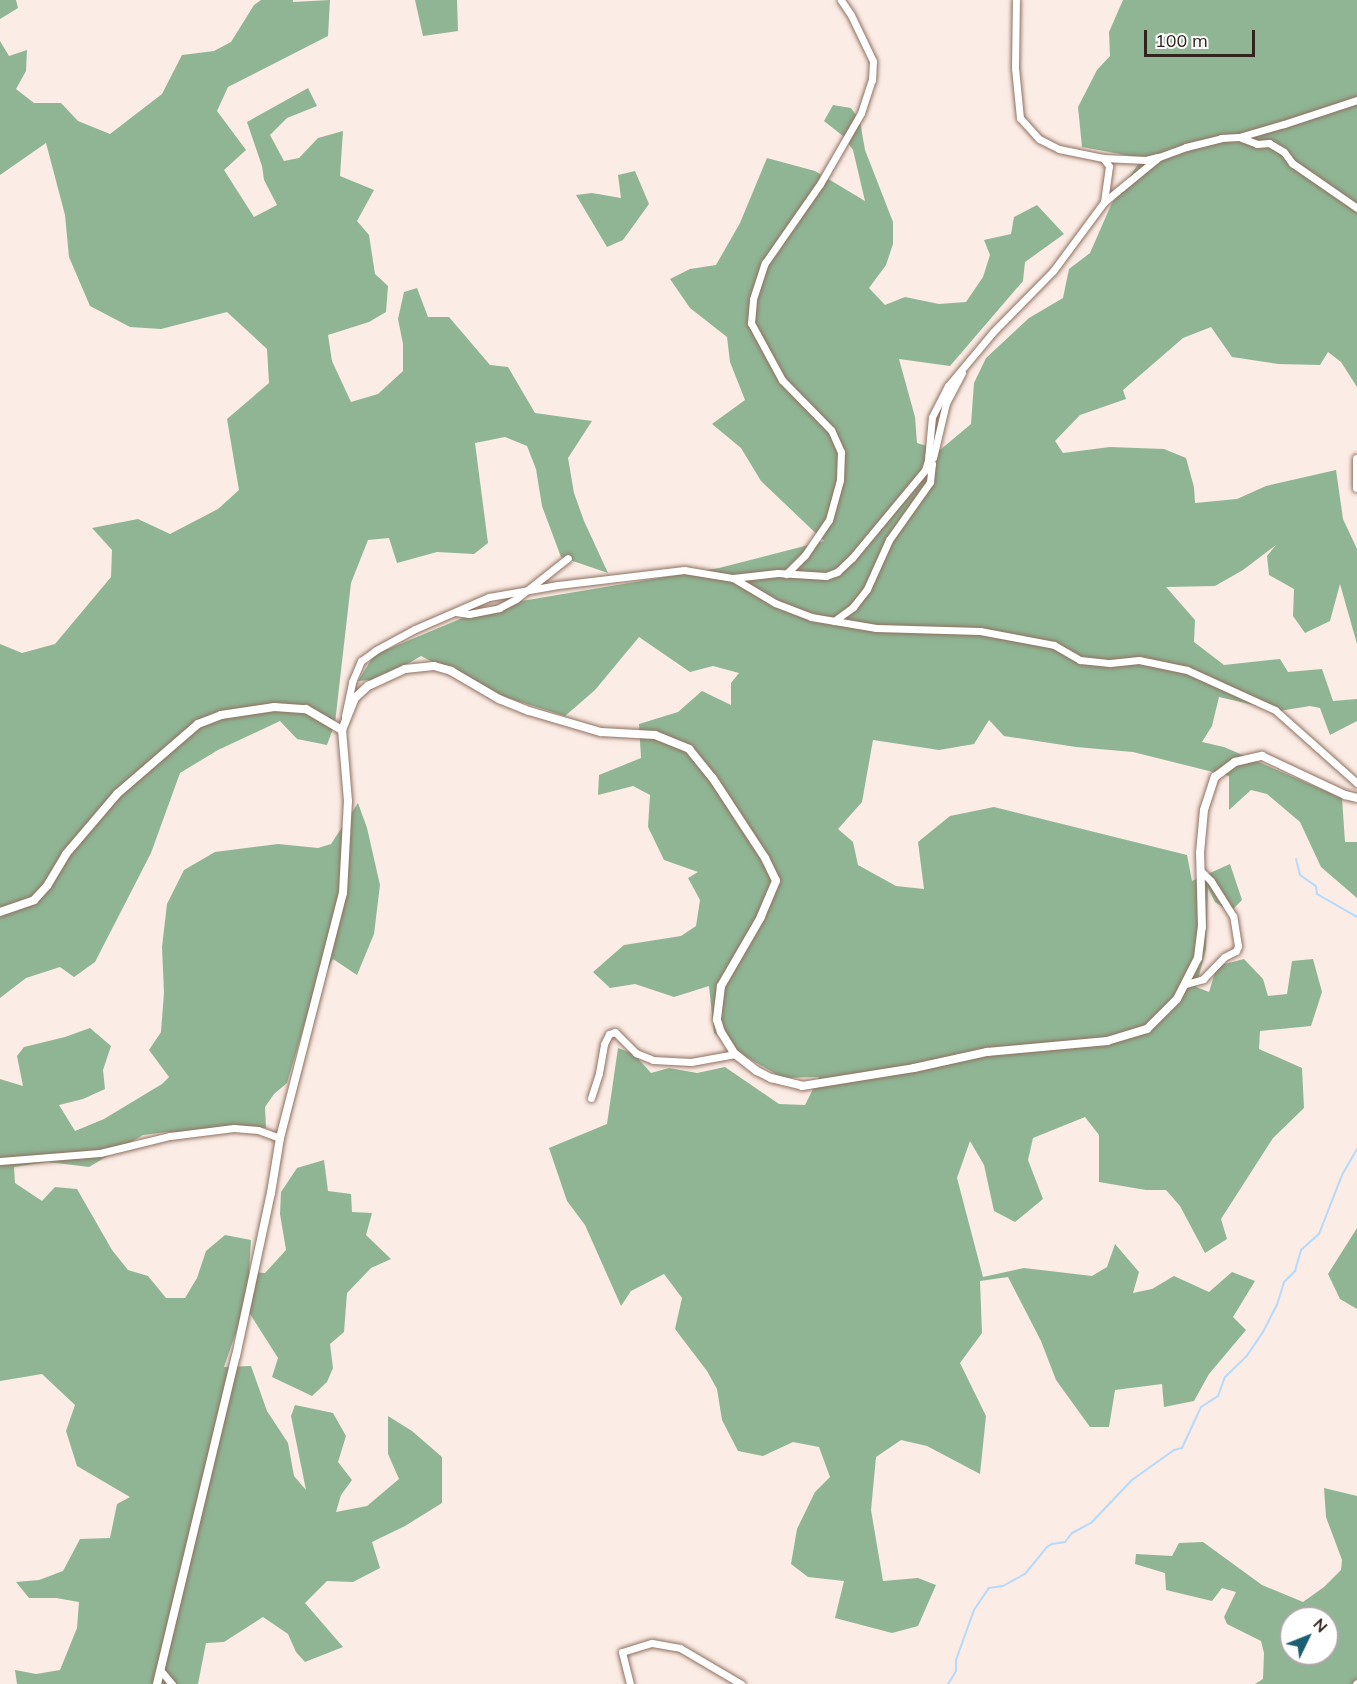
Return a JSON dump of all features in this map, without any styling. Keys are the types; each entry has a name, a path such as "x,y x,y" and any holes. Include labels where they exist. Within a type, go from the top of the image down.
{"street":[{"path":"786,574 805,555 826,526 840,480 842,452 831,430 782,380 751,323 753,299 765,262 820,184 861,113 872,80 873,62 851,15 841,0"},
{"path":"1016,0 1015,68 1020,118 1039,139 1059,149 1103,158 1146,160 1221,138 1239,137 1357,100"},
{"path":"1239,137 1257,144 1269,143 1284,152 1292,163 1357,208"},
{"path":"733,578 751,574 815,576 837,572 865,545 884,517 924,470 929,455 932,417 937,404 965,365 993,332 1053,271 1104,202 1159,157"},
{"path":"1103,158 1109,166 1104,202"},
{"path":"834,621 853,607 871,583 889,540 930,482 946,403 965,365"},
{"path":"929,455 932,464"},
{"path":"1357,459 1357,488"},
{"path":"454,612 469,614 499,608 568,558"},
{"path":"157,1684 236,1356 271,1193 280,1138 343,893 348,801 342,730 352,682 361,661 405,634 489,597 558,585 684,570 733,578 775,603 811,617 876,628 974,630 1054,645 1080,660 1110,663 1139,660 1187,670 1275,710 1357,783"},
{"path":"342,730 355,698 368,686 405,669 434,666 451,671 499,699 529,711 601,732 655,735 689,749 712,777 770,866 776,881 761,917 728,972 719,994 717,1020 721,1032 735,1054 764,1075 802,1086 914,1068 987,1052 1107,1041 1147,1029 1166,1012 1186,984 1202,944 1201,871 1204,810 1215,777 1235,762 1262,756 1345,795 1357,798"},
{"path":"0,912 34,900 48,886 66,854 117,794 198,724 221,715 274,707 306,709 342,730"},
{"path":"1186,984 1203,979 1224,957 1236,951 1238,946 1233,916 1211,881 1201,871"},
{"path":"591,1098 604,1044 607,1037 615,1032 636,1053 652,1060 691,1062 735,1054"},
{"path":"0,1161 100,1153 170,1136 234,1128 258,1130 280,1138"},
{"path":"630,1684 622,1652 652,1643 680,1648 741,1684"},
{"path":"161,1671 172,1684"}],"green space":[{"path":"0,0 16,0 18,8 0,19"},
{"path":"261,0 293,0 293,2 330,0 328,36 228,87 217,111 246,150 224,170 254,217 277,205 264,180 262,166 247,122 308,88 317,106 287,118 270,135 284,161 299,158 318,138 343,131 340,176 374,190 357,221 369,235 375,274 388,286 386,312 369,322 328,335 332,361 351,402 378,394 403,371 403,344 398,319 404,292 417,288 428,317 449,317 490,365 508,367 535,413 592,421 568,458 574,493 608,573 561,557 542,506 536,469 527,446 505,437 475,443 488,543 474,554 437,552 397,563 389,538 368,540 351,583 335,723 327,745 297,739 280,721 218,750 180,773 151,853 95,962 74,977 60,967 26,978 0,998 0,644 22,653 55,644 111,577 112,550 92,528 138,519 170,534 218,509 239,490 227,419 269,383 267,349 227,312 161,329 130,327 90,306 69,257 65,215 46,143 0,175 0,41 9,56 27,50 26,71 16,89 34,103 61,103 78,121 110,134 162,94 182,55 214,51 231,42 254,5"},
{"path":"415,0 457,0 458,31 423,36"},
{"path":"1123,0 1357,0 1357,387 1341,362 1328,352 1320,365 1278,364 1232,357 1211,327 1183,338 1123,390 1126,399 1080,415 1055,441 1063,453 1110,447 1164,449 1186,458 1194,487 1195,503 1237,499 1266,486 1336,470 1343,519 1357,549 1357,644 1340,584 1330,621 1305,633 1293,616 1294,589 1269,575 1267,556 1276,545 1243,570 1215,586 1166,587 1195,620 1194,642 1224,665 1280,659 1288,672 1322,669 1333,701 1357,699 1357,721 1330,735 1320,708 1310,706 1279,711 1219,697 1212,726 1202,742 1224,747 1342,798 1345,842 1357,842 1357,898 1321,867 1300,822 1267,794 1251,790 1229,810 1229,776 1133,752 1076,747 1004,736 989,720 974,744 939,750 873,740 862,802 838,829 853,842 858,865 896,886 924,889 918,842 950,816 994,807 1187,855 1192,881 1230,864 1242,900 1230,912 1215,902 1208,888 1206,949 1196,987 1209,992 1217,966 1244,959 1263,979 1268,996 1287,994 1292,961 1313,959 1322,992 1311,1026 1260,1031 1259,1049 1302,1068 1304,1108 1273,1138 1221,1219 1227,1239 1205,1253 1180,1206 1166,1190 1146,1190 1099,1182 1099,1135 1085,1117 1033,1138 1028,1160 1043,1199 1015,1222 994,1211 984,1165 970,1141 957,1178 983,1277 1024,1268 1092,1276 1107,1267 1115,1244 1139,1272 1133,1293 1152,1289 1174,1276 1209,1292 1232,1272 1255,1281 1233,1317 1246,1330 1209,1374 1194,1401 1164,1407 1162,1384 1115,1390 1109,1427 1090,1427 1056,1380 1041,1341 1008,1277 980,1281 982,1333 960,1363 986,1416 980,1474 927,1446 901,1440 876,1457 871,1510 883,1581 918,1578 936,1585 918,1626 892,1633 835,1618 844,1581 808,1577 791,1564 797,1529 815,1492 830,1477 819,1447 793,1442 763,1456 738,1451 722,1420 717,1389 707,1371 675,1329 682,1298 664,1274 631,1291 621,1306 585,1225 567,1201 549,1148 607,1124 618,1048 634,1054 651,1073 669,1068 697,1073 725,1067 779,1104 805,1105 819,1077 783,1078 748,1058 714,1033 709,986 674,997 635,984 610,988 593,972 624,945 681,936 696,926 700,900 688,878 698,872 664,860 648,827 650,795 633,786 598,795 599,775 641,758 639,724 678,712 702,691 731,705 731,683 739,673 713,666 690,672 639,637 595,690 565,716 495,694 421,656 382,679 358,681 374,655 491,606 719,568 824,541 761,481 741,448 712,424 745,400 730,362 727,337 690,308 670,279 690,269 716,265 740,223 767,158 815,171 865,201 853,150 843,136 824,121 833,105 851,108 860,121 865,150 893,222 893,244 886,265 869,288 885,305 905,297 939,304 966,302 983,277 990,255 984,240 1011,234 1014,217 1037,205 1064,234 1025,262 1023,281 950,366 899,359 915,417 917,443 940,450 971,424 974,383 986,358 1029,318 1063,298 1069,269 1090,253 1111,205 1142,158 1082,147 1078,107 1097,70 1110,56 1109,32"},
{"path":"635,171 649,204 623,240 607,247 576,195 592,193 621,198 618,175"},
{"path":"358,803 367,828 380,885 374,934 357,975 333,959 312,999 287,1083 274,1094 265,1107 266,1128 225,1126 197,1133 167,1132 143,1135 89,1167 48,1162 14,1167 15,1183 42,1201 55,1187 77,1189 112,1250 128,1270 148,1276 166,1298 185,1298 197,1278 206,1251 225,1235 251,1240 249,1272 265,1273 286,1250 280,1214 281,1192 297,1168 324,1160 328,1191 351,1194 352,1212 372,1213 366,1235 391,1259 371,1268 347,1293 344,1332 330,1344 333,1368 327,1382 312,1396 272,1377 278,1358 245,1306 224,1367 251,1366 267,1411 288,1443 294,1476 306,1490 291,1416 295,1405 333,1413 346,1436 338,1462 352,1480 341,1495 336,1512 367,1506 399,1479 388,1454 388,1416 412,1431 442,1457 442,1503 405,1526 372,1542 380,1568 353,1582 327,1581 305,1603 343,1647 305,1662 296,1652 288,1634 263,1617 224,1642 206,1643 198,1684 17,1684 15,1670 36,1674 60,1670 77,1628 79,1602 56,1598 29,1598 16,1582 39,1580 63,1571 80,1539 110,1538 117,1504 130,1497 77,1466 66,1431 75,1405 42,1374 0,1381 0,1079 23,1086 17,1056 24,1047 90,1028 111,1046 103,1070 105,1089 83,1099 59,1105 75,1131 104,1119 162,1084 169,1077 149,1050 161,1032 164,993 162,947 167,904 184,870 215,852 278,844 318,848 331,844"},
{"path":"1357,1228 1357,1309 1340,1299 1328,1274"},
{"path":"1324,1488 1357,1496 1357,1684 1255,1684 1263,1679 1264,1653 1261,1641 1227,1624 1224,1617 1236,1592 1222,1588 1212,1601 1166,1590 1165,1573 1135,1564 1136,1554 1172,1556 1179,1543 1203,1542 1262,1585 1303,1602 1324,1587 1341,1570 1342,1560 1326,1517"}],"waterway":[{"path":"1296,859 1300,875 1316,886 1317,894 1357,917"},
{"path":"948,1684 956,1671 956,1660 974,1610 989,1588 1003,1586 1025,1574 1047,1547 1065,1542 1072,1533 1091,1523 1132,1480 1174,1450 1182,1448 1201,1407 1218,1396 1225,1377 1246,1357 1263,1332 1277,1305 1284,1282 1295,1271 1301,1250 1319,1234 1342,1175 1357,1149"}]}
